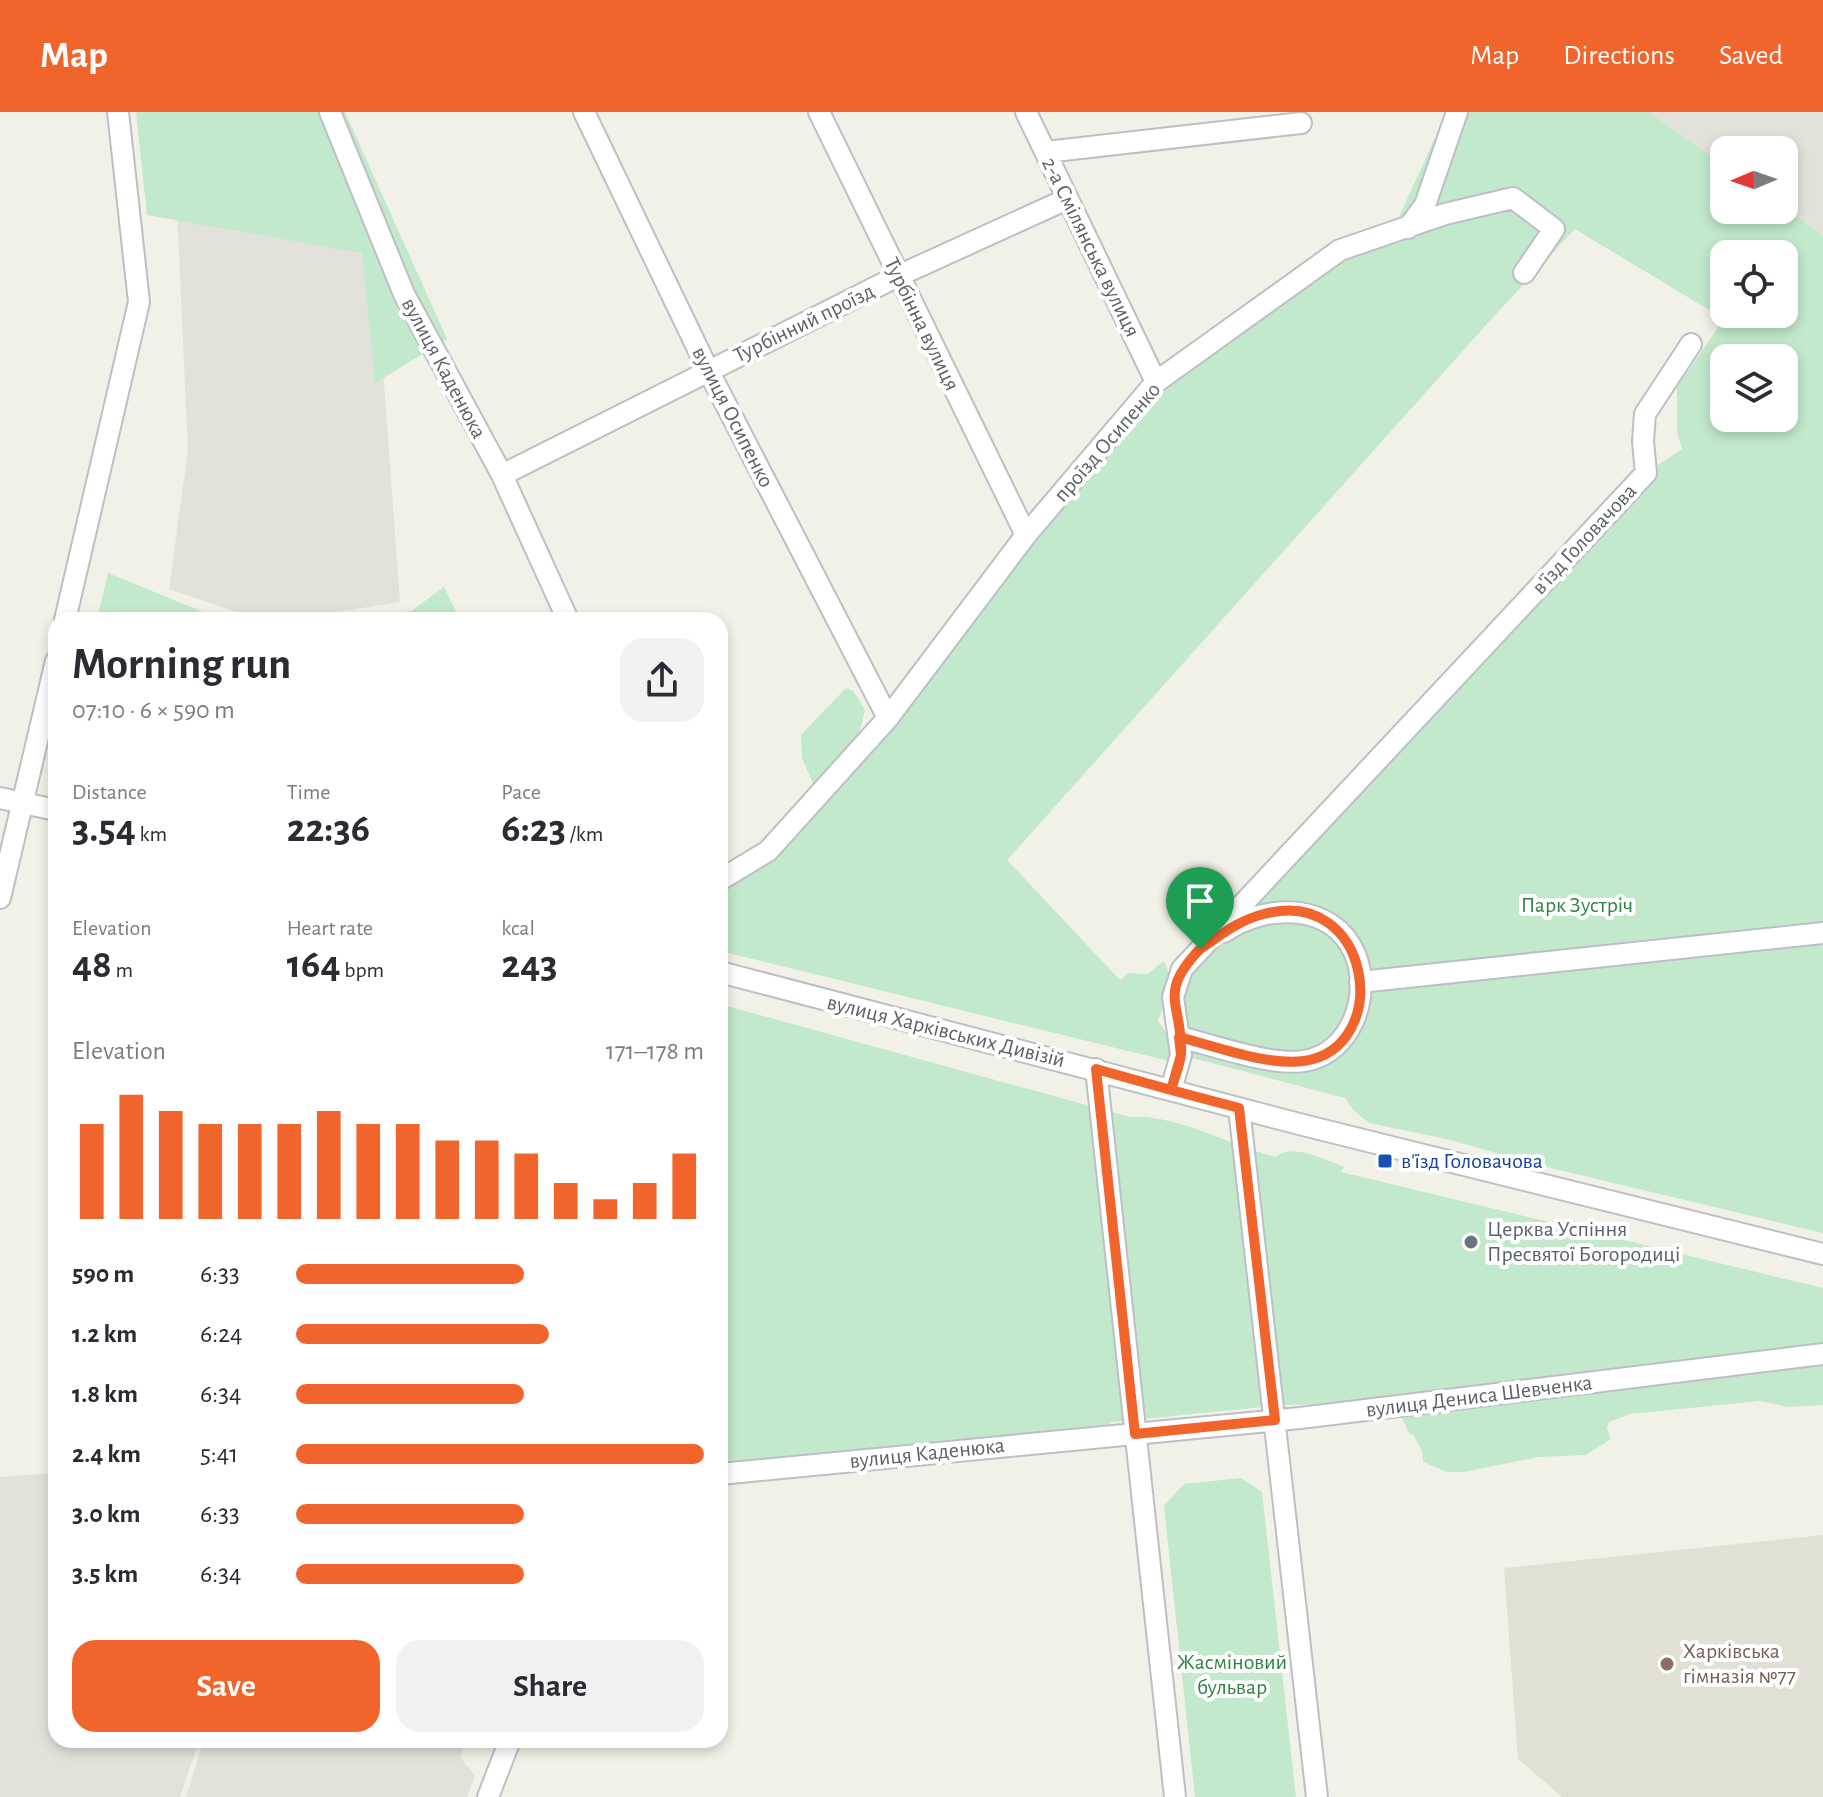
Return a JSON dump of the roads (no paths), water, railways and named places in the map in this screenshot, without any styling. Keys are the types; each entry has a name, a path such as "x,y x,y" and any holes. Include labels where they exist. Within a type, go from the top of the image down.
{"street":[{"path":"67,612 139,302 118,112"},
{"name":"вулиця Каденюка","path":"330,112 404,294 502,475 564,612"},
{"name":"вулиця Осипенко","path":"584,112 708,370 888,718"},
{"name":"Турбінна вулиця","path":"819,112 1026,535"},
{"name":"2-а Смілянська вулиця","path":"1026,112 1156,382"},
{"path":"1408,228 1425,205 1457,112"},
{"path":"1046,152 1301,123"},
{"name":"проїзд Осипенко","path":"728,875 768,851 888,718 1026,535 1156,382 1340,250 1445,214 1513,198 1554,229 1524,273"},
{"name":"Турбінний проїзд","path":"502,475 898,276 1067,199"},
{"name":"в'їзд Головачова","path":"1171,1090 1181,1055 1173,997 1182,969 1646,473 1643,441 1645,414 1691,344"},
{"path":"0,898 48,695"},
{"path":"0,798 48,808"},
{"path":"1179,1037 1282,1061 1318,1057 1334,1047 1349,1028 1358,1007 1360,982 1355,955 1339,931 1298,911 1264,914 1236,924 1200,949"},
{"path":"1360,982 1823,933"},
{"name":"вулиця Харківських Дивізій","path":"728,974 1239,1108 1823,1254"},
{"path":"1096,1069 1175,1797"},
{"path":"1239,1108 1317,1797"},
{"name":"вулиця Дениса Шевченка","path":"1135,1434 1823,1354"},
{"name":"вулиця Каденюка","path":"728,1473 1135,1434"},
{"path":"488,1797 507,1748"}],"place":[{"name":"в'їзд Головачова","path":"1385,1161"},
{"name":"Церква Успіння Пресвятої Богородиці","path":"1471,1242"},
{"name":"Харківська гімназія №77","path":"1667,1664"}],"park label":[{"name":"Парк Зустріч","path":"1577,905"},
{"name":"Жасміновий бульвар","path":"1232,1674"}]}
